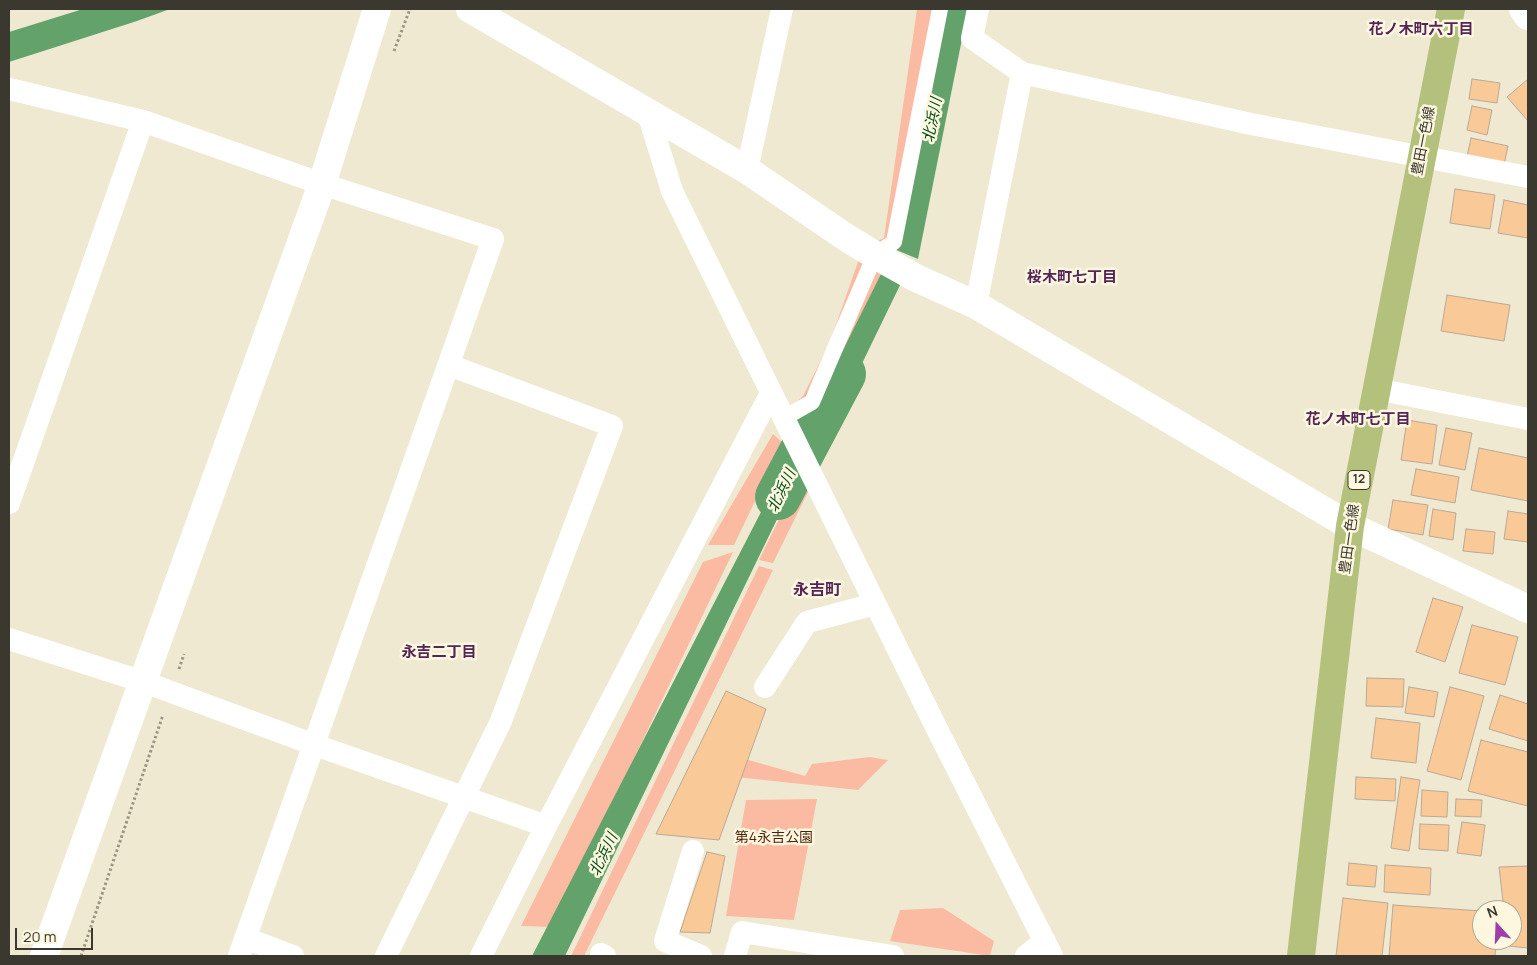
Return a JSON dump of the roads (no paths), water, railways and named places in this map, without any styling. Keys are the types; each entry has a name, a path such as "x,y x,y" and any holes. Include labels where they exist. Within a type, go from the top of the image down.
{"main road":[{"name":"豊田一色線","path":"1301,956 1350,526 1451,9"}],"street":[{"path":"44,956 322,184 378,9"},
{"path":"470,9 747,170 875,255 916,278 976,305 1350,526 1528,609"},
{"path":"747,170 782,9"},
{"path":"786,422 812,402 875,255 894,242 940,9"},
{"path":"978,9 972,38 1022,74 1251,124 1528,177"},
{"path":"1523,9 1528,16"},
{"path":"976,305 1022,74"},
{"path":"9,89 143,121 322,184 493,239 242,947 293,956"},
{"path":"648,113 672,191 875,604 1049,949 1026,956"},
{"path":"9,503 17,454 143,121"},
{"path":"386,956 501,721 612,426 449,365"},
{"path":"1376,389 1528,419"},
{"path":"481,956 546,826 771,392"},
{"path":"765,687 807,622 875,604"},
{"path":"9,638 144,682 315,745 546,826"},
{"path":"693,851 665,941 701,956"},
{"path":"735,956 742,932 816,950 893,956"}],"water":[{"path":"83,9 170,9 9,62 9,32"},
{"name":"北浜川","path":"943,9 968,9 918,259 894,249"},
{"name":"北浜川","path":"882,272 903,279 822,446 809,418"},
{"name":"北浜川","path":"793,450 799,474 565,956 532,956"}],"waterway":[{"name":"北浜川","path":"778,497 843,374"}],"district":[{"name":"花ノ木町六丁目","path":"1421,30"},
{"name":"桜木町七丁目","path":"1072,278"},
{"name":"花ノ木町七丁目","path":"1358,420"},
{"name":"永吉町","path":"817,591"},
{"name":"永吉二丁目","path":"439,653"}],"park label":[{"name":"第4永吉公園","path":"774,838"}]}
